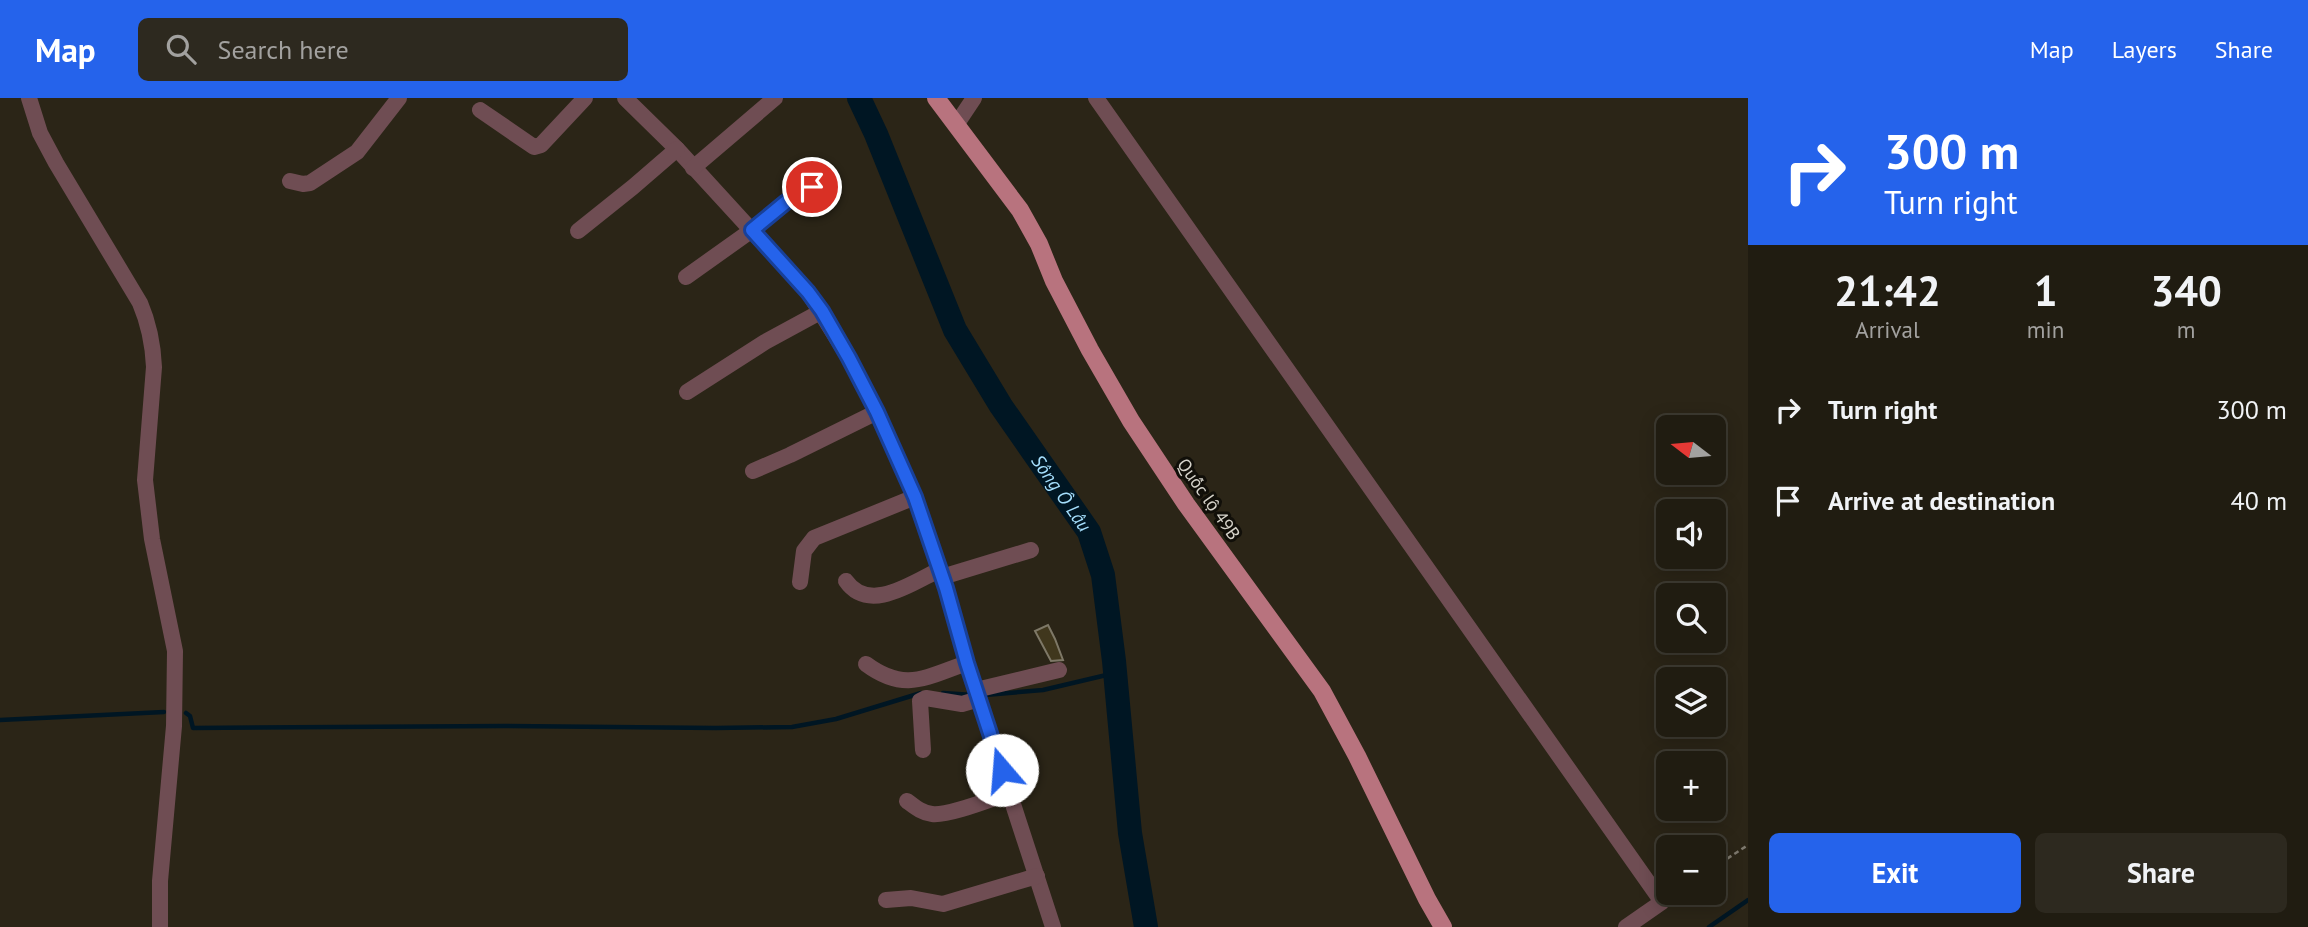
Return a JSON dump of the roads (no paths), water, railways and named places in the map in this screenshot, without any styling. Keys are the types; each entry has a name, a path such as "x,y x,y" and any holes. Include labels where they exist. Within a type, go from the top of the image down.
{"main road":[{"name":"Quốc lộ 49B","path":"936,98 1020,210 1039,244 1054,281 1130,421 1186,504 1322,691 1443,927"}],"street":[{"path":"29,98 40,133 56,163 140,303 153,349 145,480 152,539 176,662 174,726 160,881 160,927"},
{"path":"290,181 310,183 348,159 357,152 399,98"},
{"path":"480,110 534,147 541,145 585,98"},
{"path":"625,98 677,149 808,292 822,311 877,412 915,497 1053,927"},
{"path":"693,168 775,98"},
{"path":"956,125 974,98"},
{"path":"1096,98 1661,902 1626,927"},
{"path":"578,231 677,149"},
{"path":"686,277 786,202 830,177"},
{"path":"687,392 765,342 822,311"},
{"path":"753,471 877,412"},
{"path":"800,582 804,551 814,538 915,497"},
{"path":"846,581 859,594 878,597 941,574 1031,550"},
{"path":"866,664 893,680 905,682 967,663"},
{"path":"923,750 918,705 920,701 926,698 962,704 977,695 1059,670"},
{"path":"907,801 921,811 933,814 945,813 1009,793"},
{"path":"886,900 911,898 943,904 1037,876"}],"waterway":[{"name":"Sông Ô Lâu","path":"859,98 955,330 1001,406 1089,532 1103,575 1130,833 1146,927"},
{"path":"985,695 1043,690 1115,673"},
{"path":"186,713 190,716 193,728 792,727 836,719 921,693"},
{"path":"943,693 973,695"},
{"path":"0,720 164,712"},
{"path":"1709,927 1748,900"}]}
